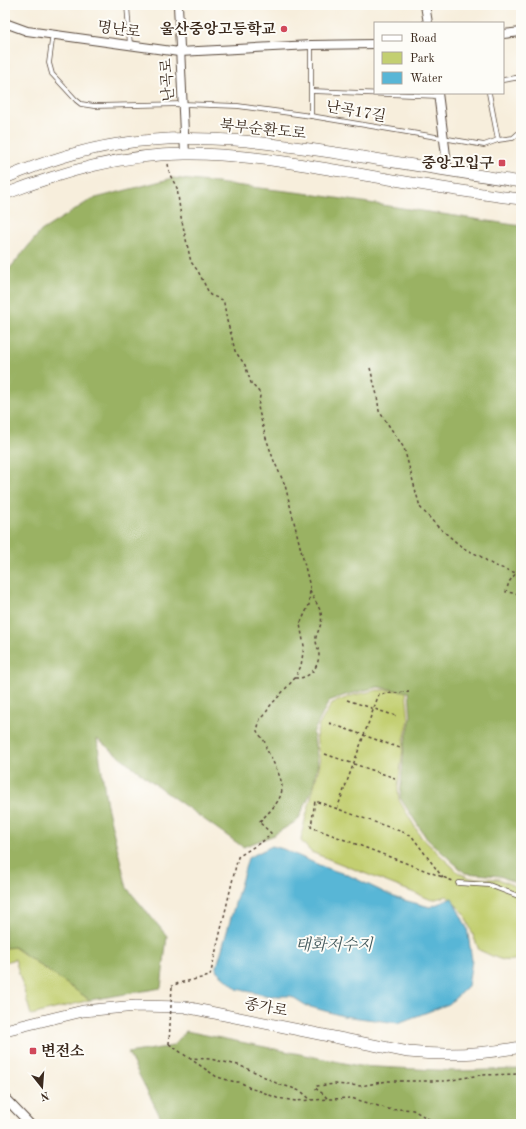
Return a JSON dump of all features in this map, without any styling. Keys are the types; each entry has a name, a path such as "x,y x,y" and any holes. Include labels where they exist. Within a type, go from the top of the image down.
{"main road":[{"name":"북부순환도로","path":"5,178 32,167 92,149 150,140 213,138 274,143 521,182"},
{"name":"북부순환도로","path":"5,194 37,182 96,165 151,156 185,154 272,160 466,192 521,199"},
{"name":"종가로","path":"5,1030 83,1011 136,1006 185,1006 431,1054 486,1052 521,1047"}],"street":[{"name":"난곡로","path":"178,5 179,52 185,154"},
{"path":"425,5 428,22"},
{"name":"명난로","path":"5,23 27,31 53,33 179,52 311,45 374,44"},
{"path":"504,34 521,32"},
{"path":"438,94 448,171"},
{"path":"5,1098 30,1124"}],"lane":[{"path":"127,5 130,45"},
{"name":"난곡17길","path":"53,33 49,63 52,74 80,104 94,106 183,104 238,106 311,116 484,145 498,140 513,138 521,131"},
{"path":"311,45 311,116"},
{"path":"504,80 521,77"},
{"path":"312,91 374,92"},
{"path":"489,94 498,140"},
{"path":"458,883 489,885 521,896"}],"path":[{"path":"168,163 170,175 177,188 181,217 191,262 198,271 210,295 223,300 234,351 245,365 251,383 259,392 260,396 258,407 265,435 274,461 286,485 304,563 309,578 310,591 309,605 300,624 304,646 301,666 295,678 260,719 257,731 265,743 266,750 276,767 283,785 280,797 275,807 259,822 271,833 266,839 238,857 210,976 172,986 169,1044 217,1078 240,1082 252,1089 277,1098 296,1101 327,1098 350,1098 392,1110 403,1108 414,1110 437,1124"},
{"path":"370,368 377,395 379,411 404,448 420,507 436,525 463,548 480,556 493,565 516,573 509,582 506,592 521,594"},
{"path":"295,678 308,676 314,671 319,656 316,638 322,622 320,611 310,591"},
{"path":"337,808 379,694 409,692"},
{"path":"347,700 373,710 396,716"},
{"path":"329,723 400,748"},
{"path":"325,754 353,765 395,778"},
{"path":"443,878 411,835 315,801 311,827 443,878 458,883"},
{"path":"189,1058 210,1059 238,1065 280,1085 302,1092 311,1100"},
{"path":"327,1098 322,1092 315,1088 317,1086 335,1084 361,1086 387,1081 446,1080 480,1075 521,1074"}],"green space":[{"path":"173,178 303,193 521,226 521,885 500,876 465,873 427,839 400,798 404,747 411,718 409,692 378,687 329,701 313,733 318,762 313,788 298,820 272,836 243,847 164,791 97,739 107,806 127,888 167,936 161,988 90,1000 14,947 5,948 5,274 41,231 92,199"},
{"path":"377,690 406,690 409,720 404,740 398,788 399,800 421,837 459,873 470,878 499,879 521,889 521,956 516,959 500,959 479,950 464,913 447,896 432,900 311,852 301,841 320,763 316,736 319,725 332,703 354,695"},
{"path":"14,947 90,1000 31,1015 15,959 5,962 5,948"},
{"path":"186,1031 359,1066 455,1071 521,1069 521,1124 164,1124 128,1053 173,1046"}],"water":[{"name":"태화저수지","path":"272,846 283,849 326,868 348,875 396,898 430,907 452,898 467,928 472,960 468,986 449,1004 398,1023 343,1016 307,1006 291,996 269,996 237,989 216,970 248,858"}],"place":[{"name":"울산중앙고등학교","path":"284,29"},
{"name":"중앙고입구","path":"502,163"},
{"name":"변전소","path":"33,1051"}]}
